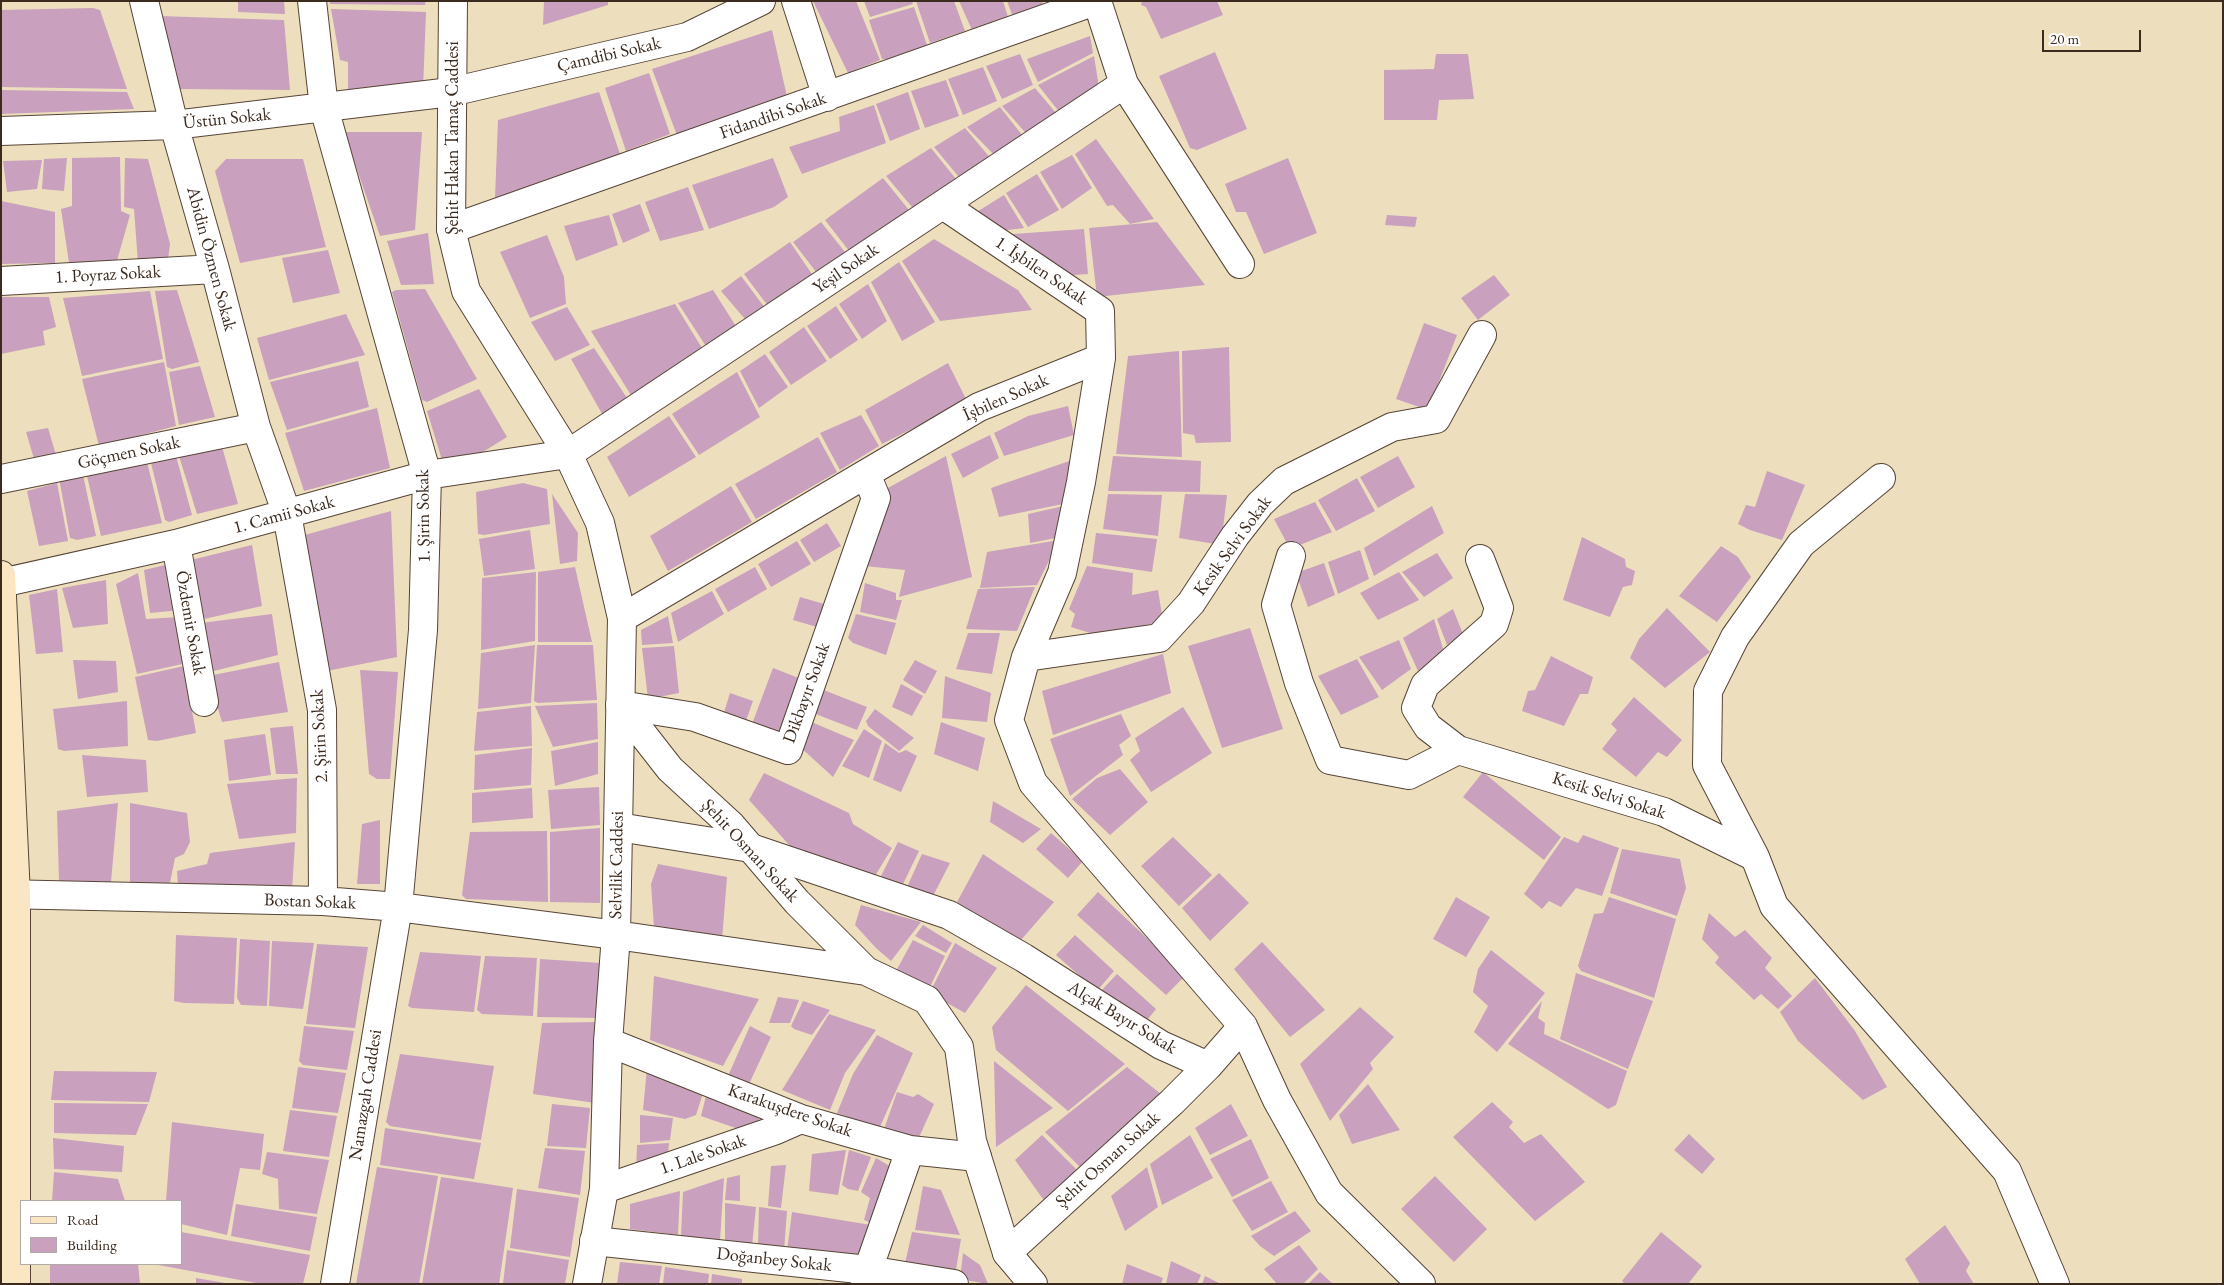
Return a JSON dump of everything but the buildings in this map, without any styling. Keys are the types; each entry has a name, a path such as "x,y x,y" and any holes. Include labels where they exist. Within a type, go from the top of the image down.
{"main road":[{"path":"2,580 16,1284"}],"street":[{"name":"Abidin Özmen Sokak","path":"144,1 174,126 215,270 256,427 287,514"},
{"name":"1. Şirin Sokak","path":"312,1 324,108 427,475 423,630 398,907"},
{"name":"Şehit Hakan Tamaç Caddesi","path":"453,1 450,228 466,291 568,454"},
{"name":"Çamdibi Sokak","path":"451,92 686,37 761,1"},
{"path":"796,1 826,97"},
{"path":"1096,1 1124,84 1240,264"},
{"name":"Fidandibi Sokak","path":"450,228 1096,1"},
{"name":"Yeşil Sokak","path":"568,454 1124,84"},
{"name":"Üstün Sokak","path":"1,130 174,126 451,92"},
{"name":"1. İşbilen Sokak","path":"943,205 1100,311 1101,358"},
{"name":"1. Poyraz Sokak","path":"1,281 215,270"},
{"name":"Kesik Selvi Sokak","path":"1026,657 1159,638 1191,603 1260,504 1284,481 1392,427 1436,419 1482,335"},
{"path":"1101,358 1081,482 1062,573 1026,657 1009,720 1033,783 1243,1026 1277,1100 1328,1193 1420,1284"},
{"name":"İşbilen Sokak","path":"622,618 979,407 1101,358"},
{"name":"Göçmen Sokak","path":"1,479 256,427"},
{"name":"1. Camii Sokak","path":"2,580 176,544 427,475 568,454"},
{"name":"Selvilik Caddesi","path":"568,454 600,523 622,618 616,934 608,1042 604,1189 587,1284"},
{"name":"Dikbayır Sokak","path":"620,705 695,717 788,750 876,498 866,474"},
{"path":"1881,478 1801,544 1735,637 1708,691 1707,766 1755,857 1774,906 2007,1170 2055,1284"},
{"name":"2. Şirin Sokak","path":"287,514 322,710 323,901"},
{"name":"Özdemir Sokak","path":"176,544 204,702"},
{"path":"1291,556 1276,605 1299,683 1330,760 1409,775 1458,750"},
{"name":"Kesik Selvi Sokak","path":"1480,559 1499,608 1494,624 1425,685 1416,708 1428,727 1458,750 1664,812 1755,857"},
{"name":"Şehit Osman Sokak","path":"620,705 670,769 731,825 797,902 866,971"},
{"name":"Alçak Bayır Sokak","path":"618,827 751,848 949,915 1024,958 1161,1045 1208,1066"},
{"name":"Bostan Sokak","path":"9,895 323,901 398,907 616,934"},
{"name":"Namazgah Caddesi","path":"335,1284 398,907"},
{"name":"Şehit Osman Sokak","path":"616,934 866,971 927,1000 959,1047 972,1141 1006,1253 1028,1283"},
{"path":"1208,1066 1243,1026"},
{"name":"Karakuşdere Sokak","path":"608,1042 801,1119 910,1150 977,1157"},
{"name":"Şehit Osman Sokak","path":"1006,1253 1172,1102 1208,1066"},
{"name":"1. Lale Sokak","path":"604,1189 776,1130 801,1119"},
{"path":"866,1277 910,1150"},
{"name":"Doğanbey Sokak","path":"594,1241 866,1277 954,1284"}]}
